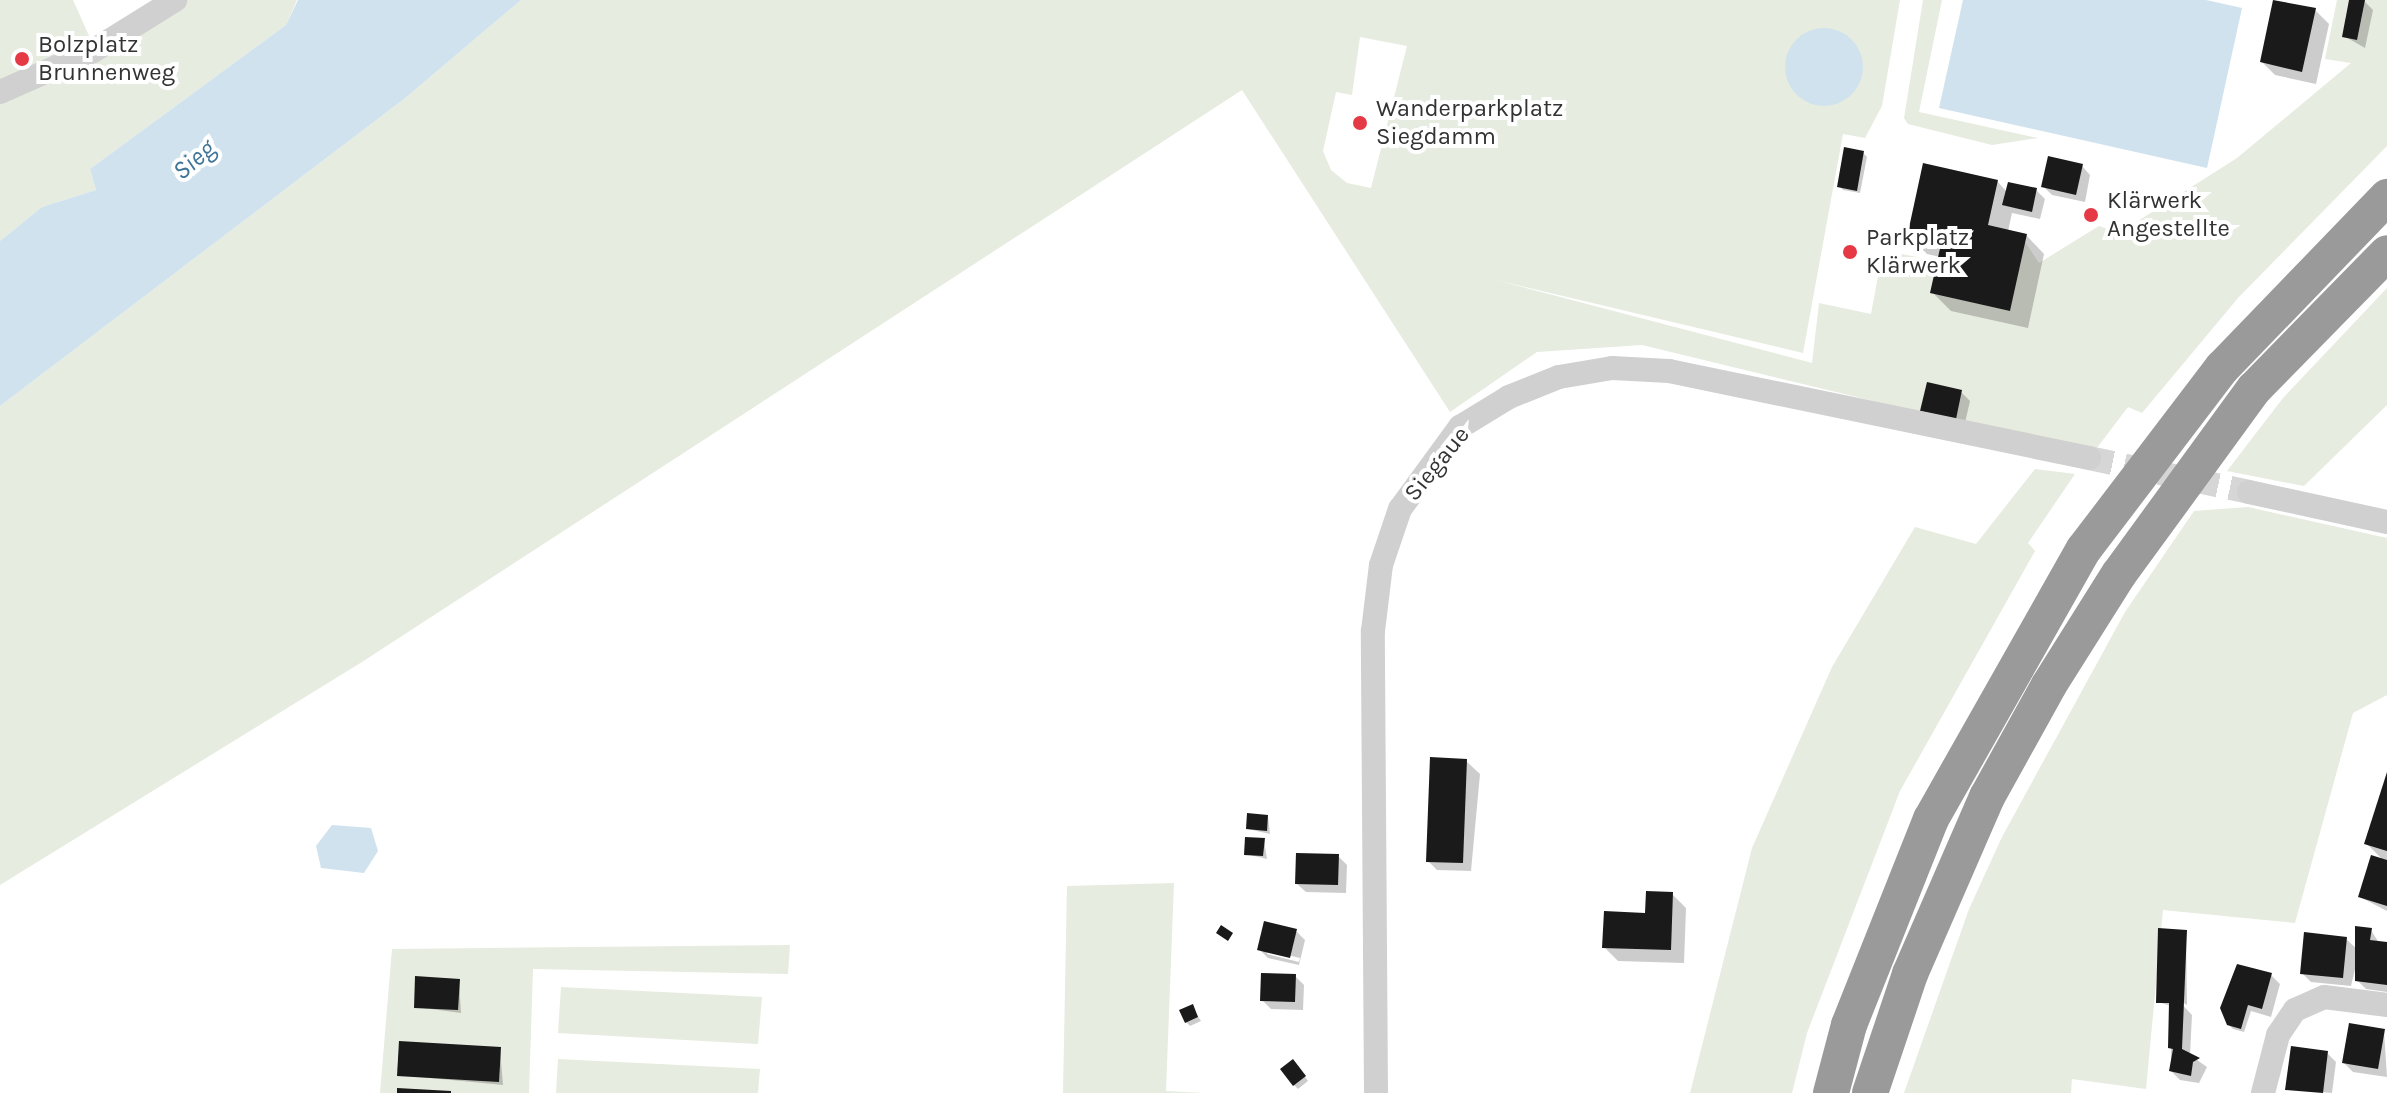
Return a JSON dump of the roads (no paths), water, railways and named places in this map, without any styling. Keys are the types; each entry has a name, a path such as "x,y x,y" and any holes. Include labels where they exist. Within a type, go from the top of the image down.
{"highway":[{"path":"1831,1093 1849,1025 1931,819 2084,549 2222,368 2387,197"},
{"path":"1870,1093 1910,974 1975,824 2049,685 2119,574 2254,389 2387,253"}],"street":[{"path":"0,92 93,51 175,0"},
{"name":"Siegaue","path":"1376,1093 1373,631 1381,565 1400,509 1460,427 1509,397 1559,377 1612,368 1669,371 2089,458"},
{"path":"2249,492 2387,522"},
{"path":"2263,1093 2278,1035 2295,1010 2324,997 2387,1005"}],"water":[{"name":"Sieg","path":"298,0 521,0 404,99 0,406 0,241 42,207 96,190 90,169 286,25"},
{"path":"1963,0 2206,0 2242,8 2207,168 1939,108"},
{"path":"1824,28 1839,31 1852,39 1860,52 1863,67 1860,82 1852,95 1839,103 1824,106 1809,103 1796,95 1788,82 1785,67 1788,52 1796,39 1809,31"},
{"path":"332,825 371,828 378,851 364,873 321,868 316,846"}],"tunnel":[{"path":"2089,458 2249,492"}],"place":[{"name":"Bolzplatz Brunnenweg","path":"22,59"},
{"name":"Wanderparkplatz Siegdamm","path":"1360,123"},
{"name":"Klärwerk Angestellte","path":"2091,215"},
{"name":"Parkplatz Klärwerk","path":"1850,252"}]}
